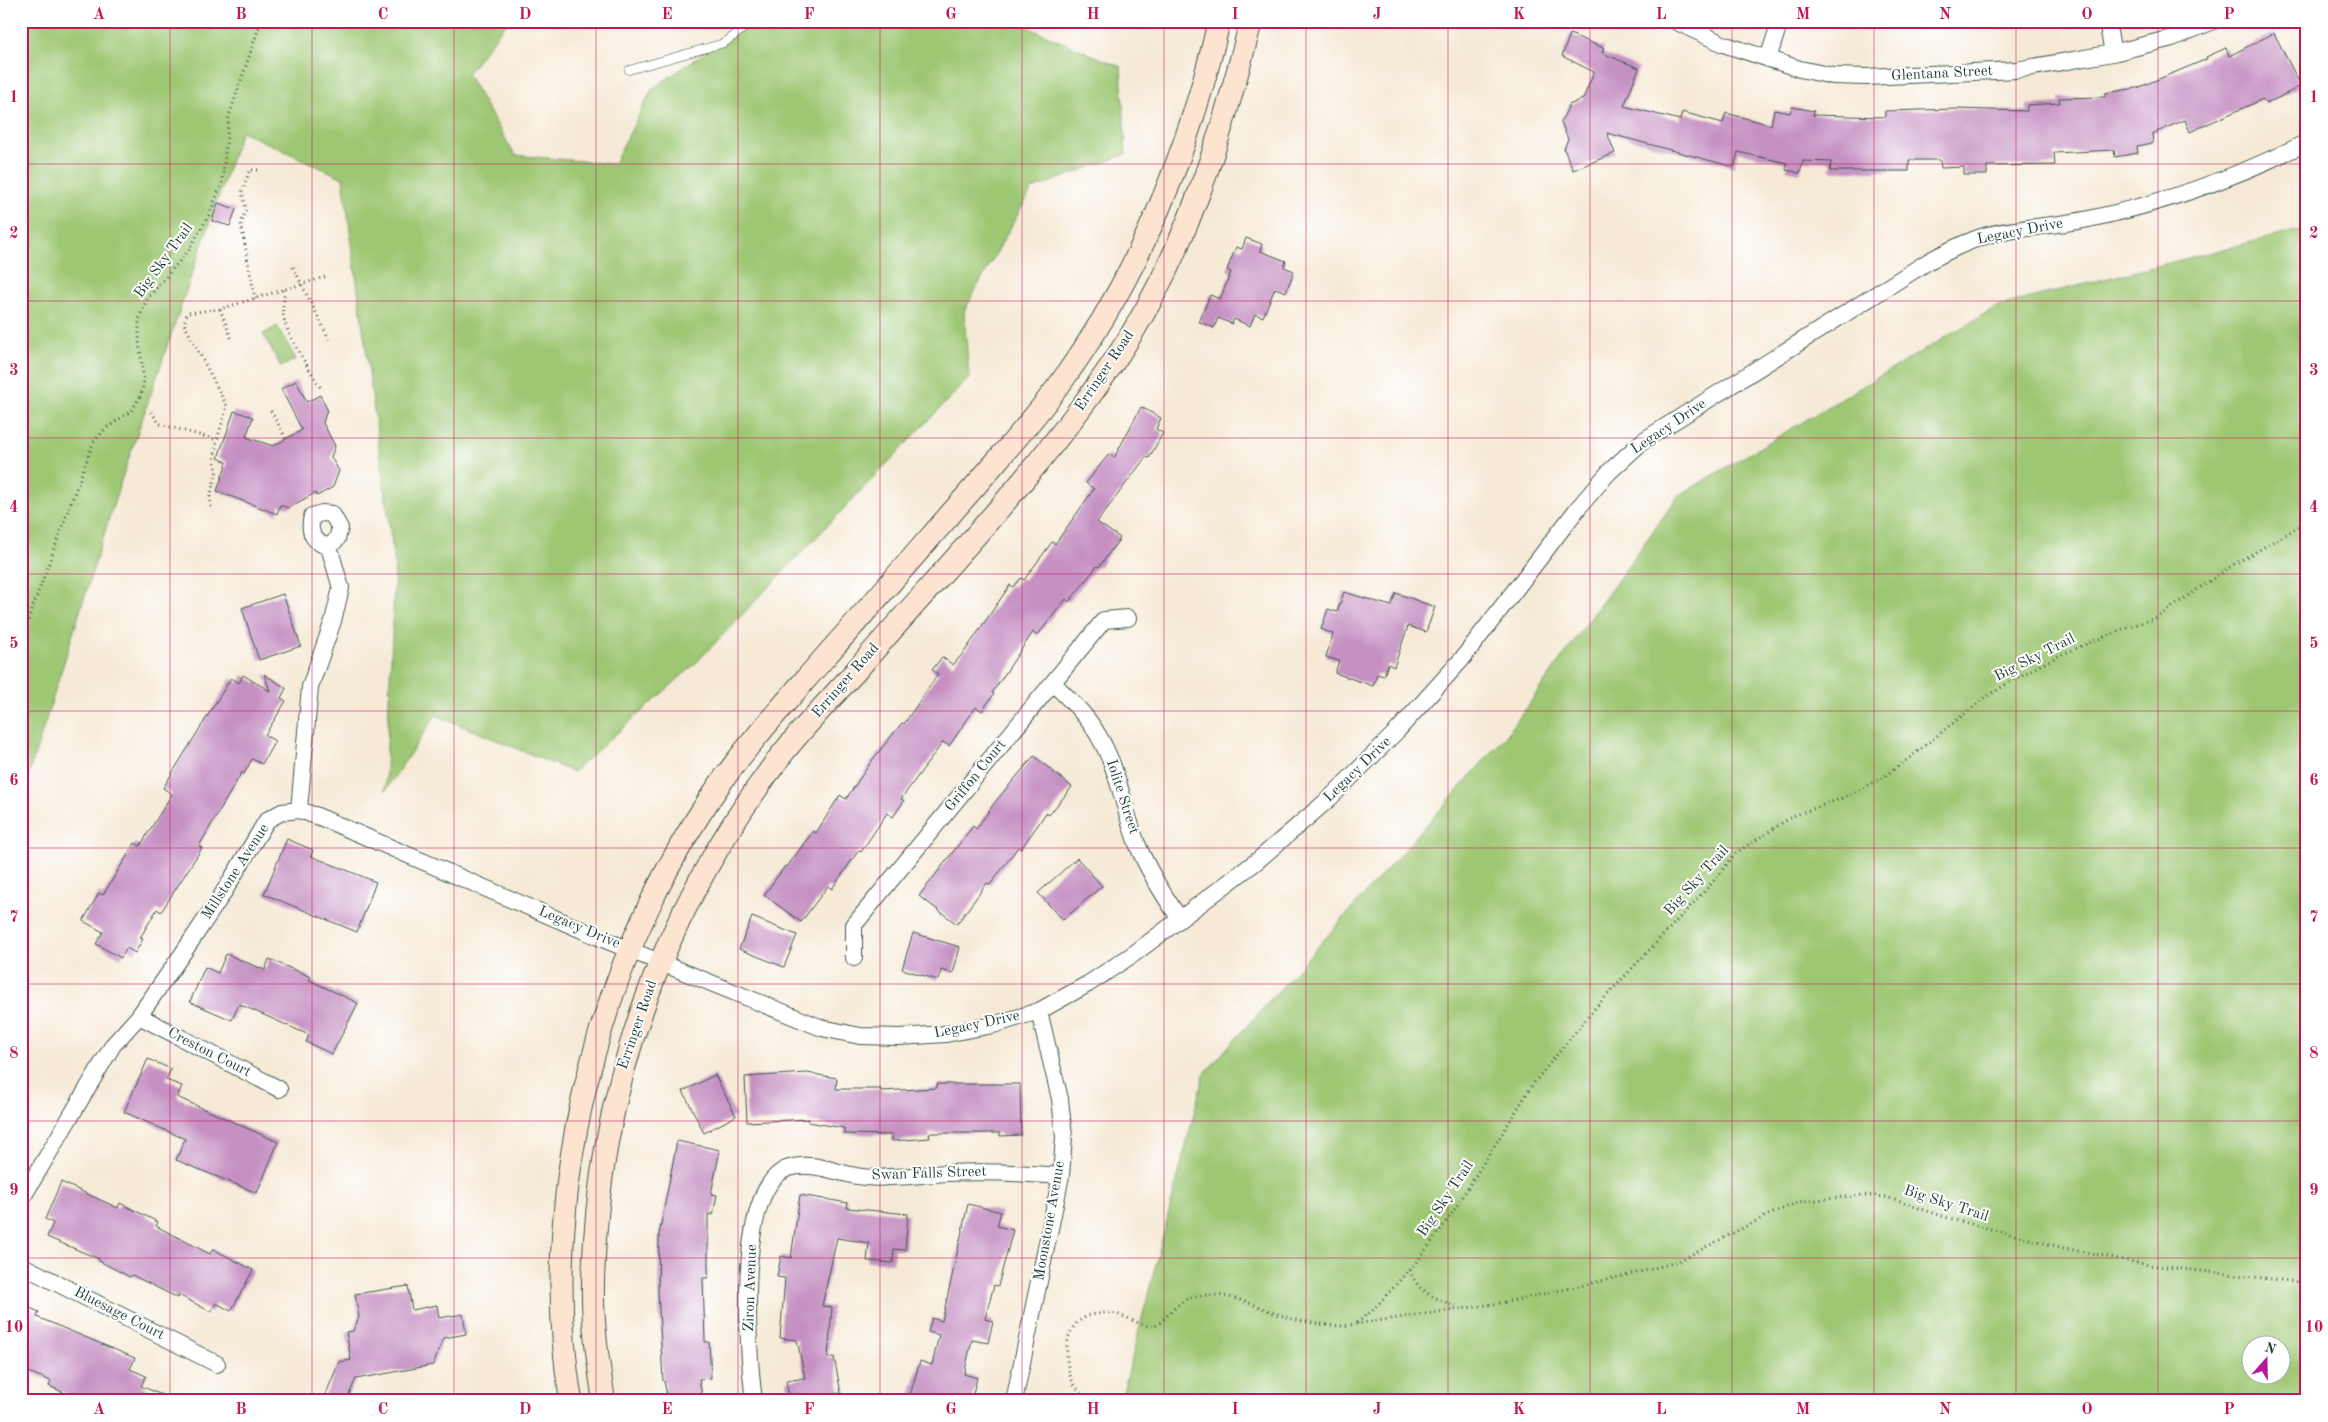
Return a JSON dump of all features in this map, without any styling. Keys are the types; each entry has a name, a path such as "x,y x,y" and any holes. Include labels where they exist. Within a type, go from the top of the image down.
{"main road":[{"name":"Erringer Road","path":"571,1401 564,1317 563,1257 572,1156 583,1095 598,1037 630,950 646,913 676,853 732,768 771,718 1004,452 1062,381 1106,313 1134,261 1166,192 1196,109 1219,21"},
{"name":"Erringer Road","path":"604,1401 596,1343 593,1284 598,1200 610,1119 631,1036 660,963 695,888 734,822 778,760 1063,431 1118,355 1162,283 1199,195 1227,114 1251,21"}],"street":[{"name":"Glentana Street","path":"1675,21 1723,44 1800,69 1833,76 1866,77 2016,70 2113,53 2172,38 2213,21"},
{"path":"1768,59 1780,21"},
{"path":"2107,21 2113,53"},
{"name":"Legacy Drive","path":"630,950 786,1015 822,1028 860,1036 899,1038 946,1034 993,1025 1039,1011 1104,974 1136,953 1257,861 1308,817 1398,730 1462,659 1608,472 1644,440 1929,261 1957,246 1988,235 2088,219 2157,202 2223,179 2307,142"},
{"path":"299,810 310,687 333,621 341,588 329,547"},
{"name":"Griffon Court","path":"854,958 854,925 1104,620 1128,618"},
{"name":"Iolite Street","path":"1053,683 1078,707 1098,734 1113,764 1138,845 1160,891 1180,918"},
{"name":"Millstone Avenue","path":"21,1200 112,1045 139,1016 222,895 267,820 282,812 299,810 316,815 630,950"},
{"name":"Moonstone Avenue","path":"1014,1401 1061,1176 1064,1137 1060,1098 1039,1011"},
{"name":"Creston Court","path":"139,1016 279,1089"},
{"name":"Swan Falls Street","path":"771,1179 788,1168 807,1165 858,1176 891,1177 947,1173 1004,1172 1061,1176"},
{"name":"Ziron Avenue","path":"754,1401 749,1363 748,1296 757,1212 764,1191 771,1179"},
{"name":"Bluesage Court","path":"21,1265 216,1364"}],"lane":[{"path":"629,70 724,43 754,21"}],"path":[{"name":"Big Sky Trail","path":"21,639 93,443 105,429 132,410 141,395 144,381 138,319 147,299 189,250 209,215 222,182 229,116 261,21"},
{"path":"255,299 241,224 246,209 242,192 250,170 262,170"},
{"path":"294,267 329,339"},
{"path":"211,507 210,497 217,470 214,460 217,440 227,406 184,324 187,313 220,309 328,276"},
{"path":"284,290 285,303 282,313 296,347 322,390"},
{"path":"220,309 232,340"},
{"path":"271,411 286,439"},
{"path":"150,412 160,424 217,440"},
{"name":"Big Sky Trail","path":"1356,1324 1373,1310 1410,1270 1452,1215 1533,1084 1595,1008 1712,883 1736,853 1793,816 1845,796 1879,780 1983,698 2016,678 2068,652 2128,627 2156,618 2233,565 2307,522"},
{"name":"Big Sky Trail","path":"1087,1401 1071,1376 1067,1346 1074,1324 1081,1318 1110,1313 1140,1326 1154,1327 1167,1318 1177,1304 1192,1297 1217,1294 1235,1298 1293,1319 1323,1325 1356,1324 1409,1317 1458,1307 1501,1303 1572,1288 1679,1261 1768,1215 1799,1202 1862,1195 1886,1197 1948,1218 2064,1248 2149,1265 2307,1284"},
{"path":"1410,1270 1414,1282 1424,1291 1458,1307"}],"green space":[{"path":"21,21 508,21 467,74 515,155 614,164 652,89 750,21 1013,21 1121,67 1126,154 1032,189 964,311 969,378 693,666 573,772 436,715 385,791 395,567 343,178 241,131 119,487 21,799"},
{"path":"2307,228 2307,1401 1121,1401 1204,1074 1506,736 1678,496 1998,306"},
{"path":"277,326 296,359 281,367 263,334"}],"building":[{"path":"2274,33 2301,86 2266,104 2263,99 2190,132 2185,120 2152,134 2153,143 2137,146 2138,153 2115,157 2114,150 2054,153 2055,165 1987,166 1987,175 1964,175 1964,167 1941,168 1940,160 1909,160 1909,171 1830,171 1831,162 1803,161 1800,173 1786,170 1787,163 1738,152 1734,167 1607,133 1615,153 1573,170 1564,149 1568,139 1561,122 1569,105 1583,99 1594,72 1562,56 1570,34 1604,48 1602,53 1639,68 1624,106 1680,120 1682,112 1723,123 1726,113 1771,125 1774,110 1790,113 1792,107 1814,111 1813,115 1885,117 1885,111 1956,109 2027,111 2027,105 2060,103 2059,98 2105,97 2105,93 2137,88 2207,59 2206,57 2226,48 2229,56"},
{"path":"218,203 236,209 230,226 212,221"},
{"path":"1246,238 1262,244 1260,251 1286,261 1284,267 1294,271 1286,292 1275,288 1263,317 1255,314 1250,326 1234,319 1232,324 1218,318 1214,328 1199,322 1210,295 1220,299 1231,272 1227,270 1236,247 1242,249"},
{"path":"296,381 307,402 320,395 327,409 323,423 335,446 331,457 339,471 333,487 317,496 315,493 288,508 280,505 277,514 217,491 227,462 218,458 234,411 253,417 246,437 273,446 302,430 281,389"},
{"path":"1141,407 1161,418 1156,429 1163,433 1149,458 1146,457 1097,522 1120,538 1099,567 1097,566 1069,602 1066,599 1037,636 1033,632 982,711 976,707 949,746 943,742 901,799 904,801 893,817 887,813 861,852 859,850 832,889 828,886 801,922 764,895 813,831 816,833 840,795 846,799 873,759 902,723 904,724 938,674 932,670 942,657 953,665 965,651 1010,585 1013,587 1021,578 1024,580 1052,542 1055,544 1094,489 1086,483 1109,454 1114,458"},
{"path":"1344,592 1391,606 1396,593 1435,607 1426,632 1408,626 1394,667 1388,664 1384,676 1377,674 1373,686 1335,673 1339,661 1326,657 1333,634 1321,629 1328,609 1337,612"},
{"path":"283,594 301,646 259,660 242,608"},
{"path":"264,674 286,688 281,698 286,701 265,735 275,741 262,764 252,759 244,774 242,772 199,846 202,848 161,912 157,909 140,938 143,939 135,953 127,948 121,958 96,944 103,932 83,921 99,893 103,895 135,843 140,846 172,794 163,788 231,678 239,683 243,675 270,691"},
{"path":"1034,756 1072,787 1049,815 1046,813 1021,849 1018,847 990,885 987,883 957,924 919,896 973,826 976,829 995,802"},
{"path":"287,839 313,850 311,856 376,882 357,932 264,894"},
{"path":"1077,858 1102,886 1063,920 1038,893"},
{"path":"752,917 797,935 784,967 739,949"},
{"path":"913,933 960,947 953,973 941,970 938,980 902,969"},
{"path":"226,954 265,970 269,959 311,977 309,980 358,1003 332,1054 306,1042 309,1035 239,1004 232,1020 190,1002 205,967 218,973"},
{"path":"148,1059 171,1069 166,1080 182,1086 177,1097 278,1142 257,1193 176,1160 185,1139 124,1112"},
{"path":"807,1073 837,1078 836,1089 881,1089 881,1091 937,1088 937,1084 1020,1084 1021,1135 1000,1136 1000,1133 929,1133 930,1138 892,1141 892,1135 844,1134 844,1128 808,1122 809,1119 747,1122 745,1077"},
{"path":"715,1075 736,1116 704,1133 683,1091"},
{"path":"677,1141 720,1150 711,1194 717,1195 713,1215 708,1214 708,1278 703,1278 705,1342 709,1342 711,1378 699,1379 703,1401 668,1401 663,1381 658,1291 659,1235"},
{"path":"61,1182 118,1208 120,1203 158,1222 156,1226 210,1254 213,1249 253,1270 231,1311 216,1303 211,1312 179,1295 178,1298 132,1275 130,1277 99,1261 99,1259 47,1237 53,1223 45,1219"},
{"path":"800,1195 848,1203 847,1208 908,1214 905,1250 894,1249 893,1263 867,1261 869,1243 837,1238 822,1306 832,1307 828,1358 834,1357 841,1393 790,1401 786,1381 805,1378 797,1340 780,1338 785,1278 777,1277 781,1256 791,1258"},
{"path":"968,1204 1001,1212 997,1226 1013,1230 998,1286 994,1285 985,1319 993,1321 988,1343 972,1340 964,1374 977,1378 971,1401 931,1401 910,1395 920,1361 932,1365 939,1335 928,1332 932,1318 942,1321"},
{"path":"408,1286 412,1310 437,1305 439,1318 463,1314 466,1334 444,1338 433,1365 356,1379 346,1401 323,1401 339,1362 351,1360 346,1332 353,1331 359,1317 355,1294"},
{"path":"21,1304 39,1312 37,1317 135,1358 130,1369 146,1376 141,1386 176,1401 83,1401 49,1386 51,1381 21,1369"}]}
